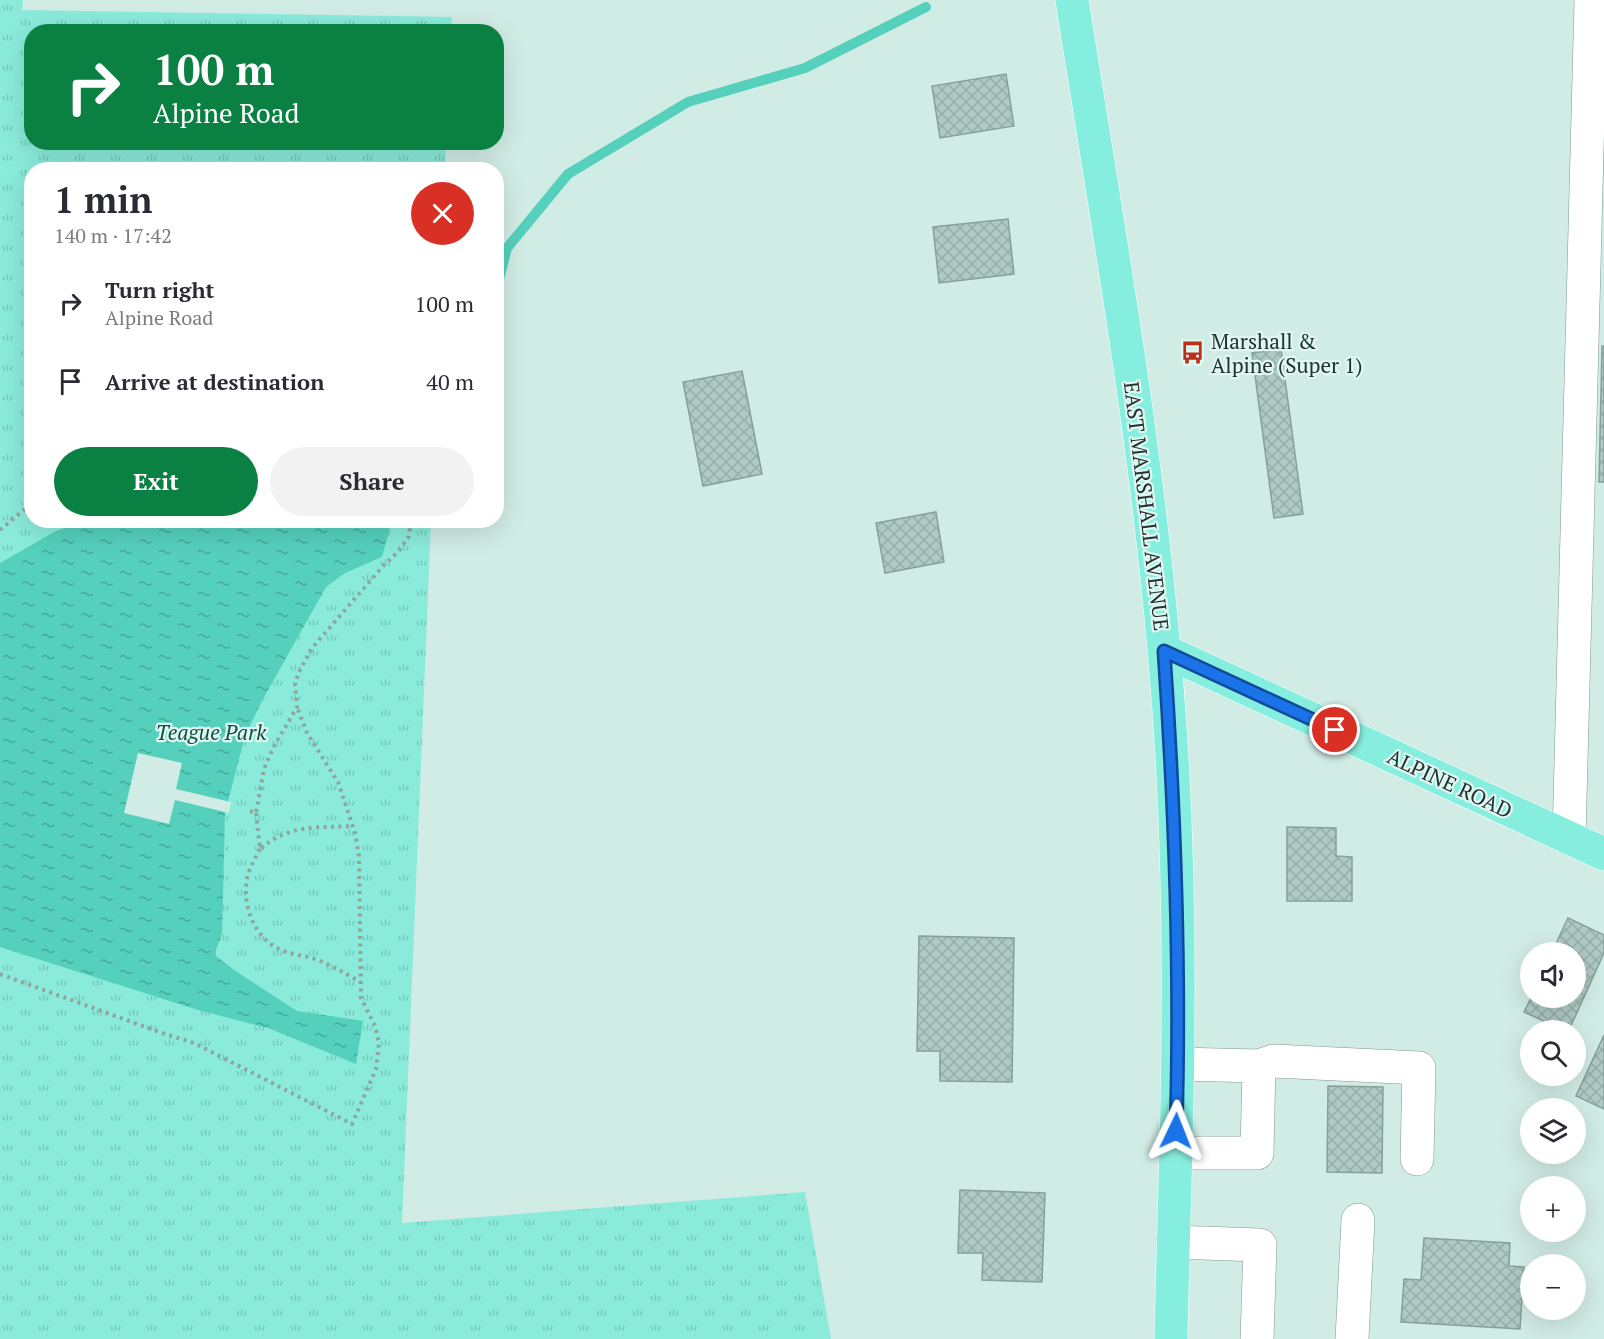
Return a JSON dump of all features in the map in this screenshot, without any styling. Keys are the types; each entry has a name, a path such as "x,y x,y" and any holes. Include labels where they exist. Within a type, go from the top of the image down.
{"main road":[{"name":"EAST MARSHALL AVENUE","path":"1072,0 1137,416 1152,526 1164,651 1170,734 1178,945 1178,1064 1172,1339"},
{"name":"ALPINE ROAD","path":"1164,651 1604,854"}],"lane":[{"path":"1569,838 1591,0"},
{"path":"1178,1064 1259,1066 1274,1061 1419,1068 1417,1159"},
{"path":"1175,1153 1257,1153 1259,1066"},
{"path":"1352,1339 1358,1220"},
{"path":"1173,1242 1260,1245 1257,1339"}],"path":[{"path":"0,530 24,510"},
{"path":"0,974 194,1043 352,1124 376,1069 379,1043 375,1026 361,998 356,833 338,782 308,733 297,707 295,682 312,648 398,552 408,538 410,528"},
{"path":"260,849 256,813 264,769 273,748 297,707"},
{"path":"250,812 256,813"},
{"path":"353,826 314,827 284,833 272,839 260,849 251,866 247,880 247,896 249,912 265,940 296,956 312,958 334,966 360,982"}],"green space":[{"name":"Teague Park","path":"0,0 23,0 22,10 452,17 452,24 24,24 24,150 446,150 445,162 24,162 24,528 431,528 402,1223 805,1192 831,1339 0,1339"}],"water":[{"path":"65,528 390,528 382,557 345,573 326,587 263,699 245,736 225,813 222,934 216,950 216,956 234,970 297,1011 363,1021 356,1064 268,1028 198,1010 0,947 0,563"}],"pier":[{"path":"138,753 182,763 176,789 231,802 229,813 175,800 169,824 124,813"}],"building":[{"path":"1006,74 1014,126 940,138 932,86"},
{"path":"1008,219 1014,274 939,283 933,227"},
{"path":"1602,346 1604,346 1604,482 1599,482"},
{"path":"1281,349 1303,514 1274,518 1252,353"},
{"path":"742,371 762,474 703,486 683,382"},
{"path":"936,512 944,562 885,573 876,523"},
{"path":"1287,827 1336,828 1336,856 1352,857 1352,901 1287,901"},
{"path":"1568,918 1604,935 1604,953 1586,993 1586,942 1557,942"},
{"path":"919,936 1014,938 1012,1082 940,1081 940,1051 917,1051"},
{"path":"1526,1008 1579,1008 1574,1020 1541,1020 1524,1012"},
{"path":"1604,1035 1604,1109 1586,1101 1586,1098 1576,1096 1581,1086 1586,1086 1586,1074"},
{"path":"1328,1086 1383,1087 1382,1173 1327,1172"},
{"path":"960,1190 1045,1193 1042,1282 982,1280 983,1253 958,1253"},
{"path":"1424,1238 1510,1243 1509,1266 1520,1267 1520,1329 1401,1322 1404,1279 1421,1280"}],"waterway":[{"path":"504,260 507,248 568,174 688,102 805,68 926,7"}],"place":[{"name":"Marshall & Alpine (Super 1)","path":"1193,353"}],"route":[{"path":"1176,1131 1178,945 1174,804 1164,651 1335,730"}]}
